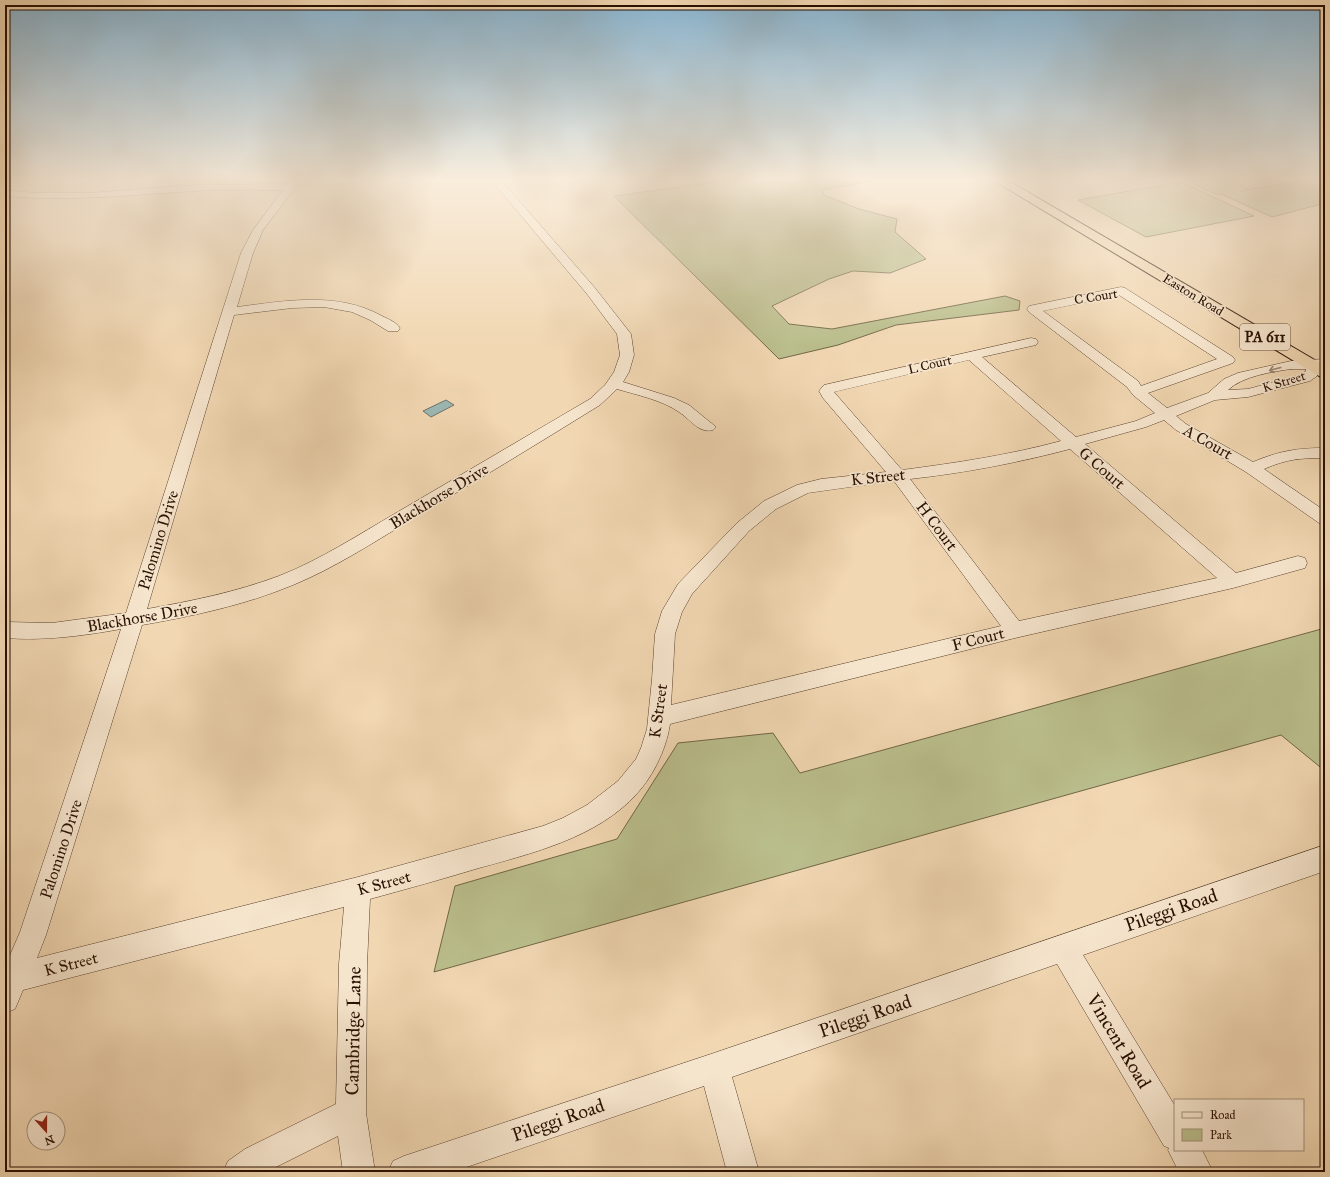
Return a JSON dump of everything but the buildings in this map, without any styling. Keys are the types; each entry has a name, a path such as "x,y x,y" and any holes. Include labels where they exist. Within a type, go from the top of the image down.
{"highway":[{"name":"Easton Road","path":"1094,235 1321,367"}],"street":[{"name":"Palomino Drive","path":"5,998 33,935 134,619 228,312 247,253 256,235"},
{"name":"Blackhorse Drive","path":"5,630 48,632 81,628 218,603 263,589 310,570 469,478 595,402 616,384 623,371 627,358 627,342 622,330 543,235"},
{"name":"C Court","path":"1138,392 1228,360 1121,291 1033,309 1133,384 1138,392 1164,414"},
{"path":"228,312 297,304 328,304 344,306 368,313 394,328"},
{"name":"L Court","path":"829,388 1031,342"},
{"name":"G Court","path":"971,355 1233,581"},
{"name":"K Street","path":"14,978 358,890 543,838 571,827 596,813 626,789 644,766 652,750 658,729 665,634 672,611 685,589 743,527 770,505 803,490 839,482 988,464 1074,443 1141,424 1213,396 1248,393 1305,378 1321,367"},
{"path":"616,384 669,400 684,408 708,427"},
{"name":"H Court","path":"829,388 826,391 828,395 898,475 1015,630"},
{"name":"A Court","path":"1164,414 1181,427 1252,468 1325,519"},
{"path":"1252,468 1276,458 1299,453 1325,453"},
{"name":"F Court","path":"659,717 1015,630 1233,581 1298,563"},
{"name":"Pileggi Road","path":"404,1172 714,1068 1325,858"},
{"name":"Cambridge Lane","path":"358,890 354,964 351,1113 359,1172"},
{"name":"Vincent Road","path":"1063,947 1174,1134"},
{"path":"714,1068 743,1172"},
{"path":"239,1172 256,1160 351,1113"},
{"path":"1185,1151 1197,1172"}],"green space":[{"path":"653,235 898,235 926,259 890,273 853,271 829,279 772,306 789,324 832,329 1005,296 1020,301 1019,310 896,325 838,345 779,359"},
{"path":"1142,235 1157,235 1146,237"},
{"path":"1325,628 1325,771 1281,735 434,972 455,886 617,839 678,743 773,733 800,773"}],"water":[{"path":"446,400 454,405 431,417 423,411"}]}
